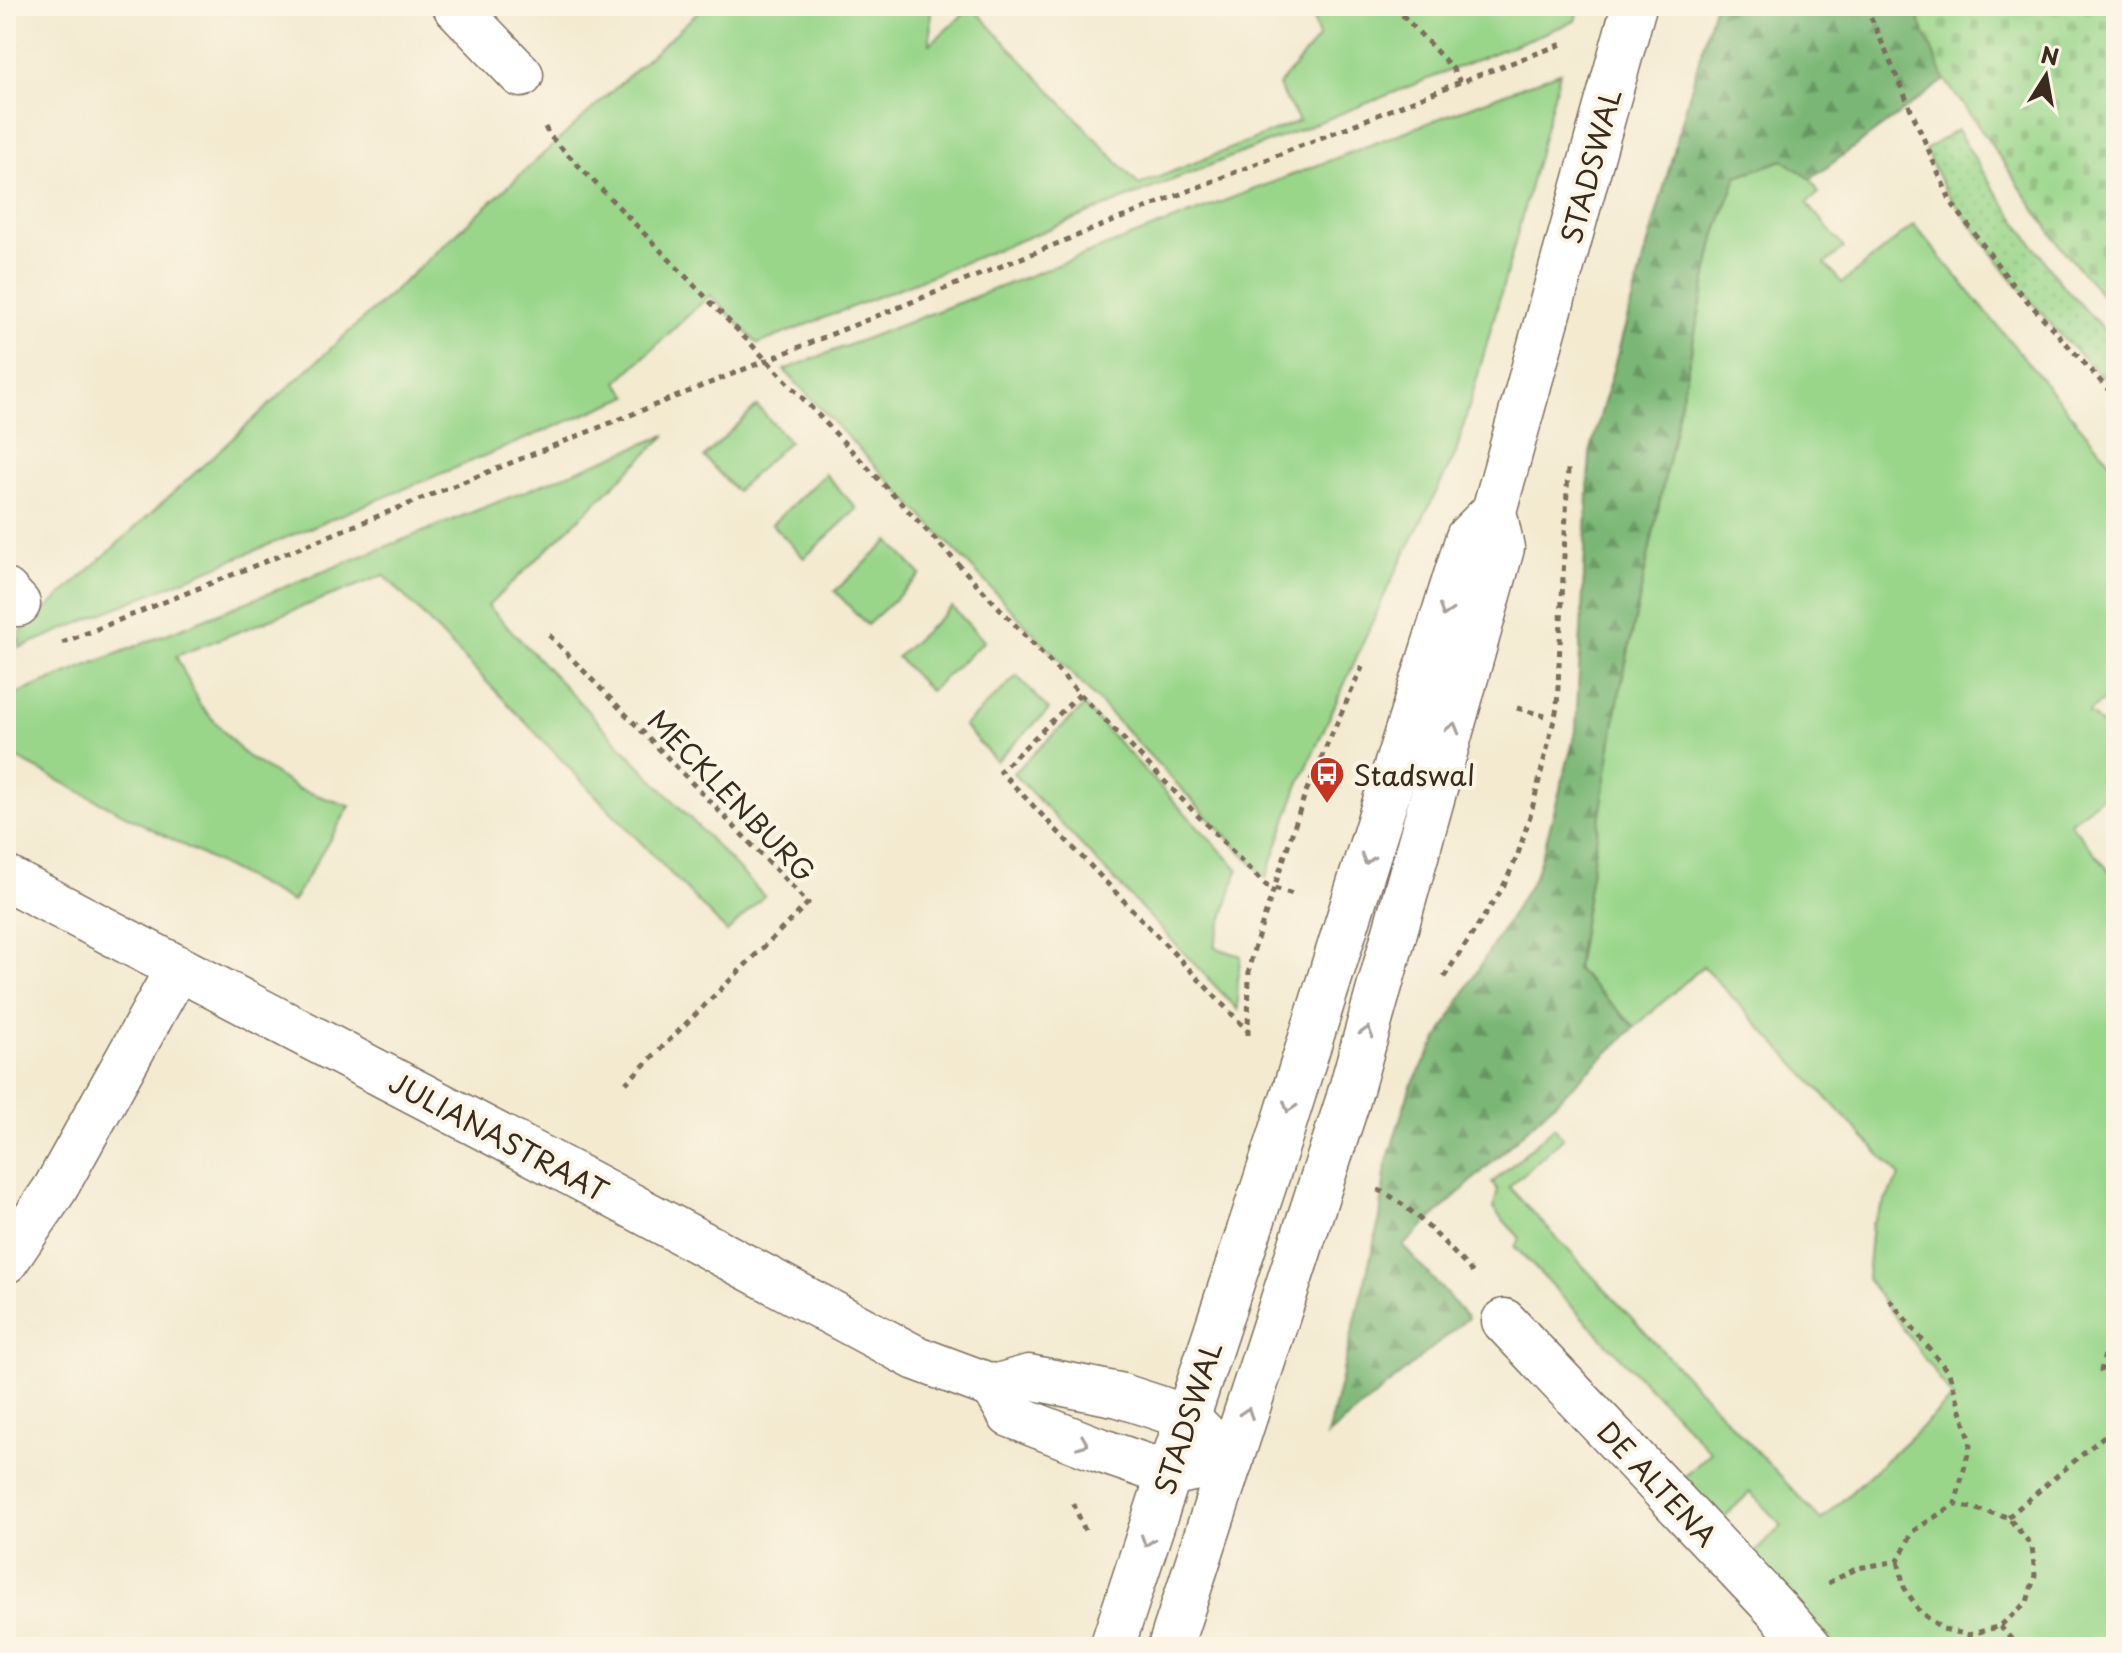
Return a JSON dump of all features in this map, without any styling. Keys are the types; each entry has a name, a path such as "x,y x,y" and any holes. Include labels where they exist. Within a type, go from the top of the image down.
{"main road":[{"path":"455,6 521,75"},
{"name":"STADSWAL","path":"1170,1647 1348,1100 1502,548 1494,511 1634,6"},
{"name":"STADSWAL","path":"1112,1647 1297,1085 1468,537 1494,511"},
{"name":"JULIANASTRAAT","path":"6,878 594,1186 868,1334 916,1358 994,1387"},
{"path":"6,1261 55,1189 178,968"},
{"name":"DE ALTENA","path":"1504,1321 1810,1647"},
{"path":"1029,1377 1119,1395 1188,1418 1231,1461 1169,1474 1010,1415 994,1387 1029,1377"}],"path":[{"path":"1394,6 1453,69 1460,82"},
{"path":"1866,6 1951,202 2012,284 2116,398"},
{"path":"56,645 1569,41"},
{"path":"521,75 549,135 1265,885 1298,896"},
{"name":"MECKLENBURG","path":"549,635 808,903 626,1083"},
{"path":"1080,694 1000,771 1248,1031"},
{"path":"1516,708 1545,716"},
{"path":"1332,734 1340,738"},
{"path":"1382,1190 1434,1233 1487,1287 1504,1321"},
{"path":"1889,1299 1949,1373 1971,1442 1955,1504 1913,1531 1898,1561 1904,1587 1920,1612 1943,1629 1969,1635 2000,1626 2027,1602 2035,1575 2032,1546 2008,1517 1955,1504"},
{"path":"2116,1308 2101,1371 2116,1389"},
{"path":"2008,1517 2116,1426"},
{"path":"1068,1497 1088,1539"},
{"path":"1778,1611 1792,1600 1858,1568 1898,1561"},
{"path":"2000,1626 2018,1647"}],"green space":[{"path":"705,6 931,6 930,44 972,7 1139,185 1299,121 1278,86 1319,37 1309,6 1579,6 1575,21 758,344 710,295 617,382 629,396 19,648 20,633"},
{"path":"1714,6 1913,6 1945,80 1811,179 1783,160 1737,176 1715,237 1618,701 1576,969 1635,1027 1403,1246 1468,1318 1327,1436 1380,1218 1386,1164 1410,1088 1535,876 1576,731 1590,453"},
{"path":"1913,6 2116,6 2116,312 2060,246 1945,80"},
{"path":"1560,72 1456,453 1390,583 1297,789 1266,878 784,370"},
{"path":"1957,130 2058,280 2116,343 2116,362 2102,377 2060,335 2008,274 1945,190 1925,150"},
{"path":"1783,160 1811,179 1819,193 1807,203 1844,248 1825,264 1842,283 1914,225 2116,469 2116,690 2088,713 2116,743 2116,785 2070,823 2116,879 2116,1643 2112,1647 1831,1647 1750,1557 1782,1526 1750,1492 1717,1524 1678,1483 1711,1452 1515,1247 1520,1238 1493,1209 1498,1190 1492,1183 1554,1127 1563,1138 1509,1187 1821,1520 1953,1398 1867,1279 1872,1223 1900,1176 1703,966 1635,1027 1576,969 1618,701 1715,237 1737,176"},
{"path":"757,406 789,441 736,491 704,457"},
{"path":"666,435 488,606 764,896 727,932 384,575 176,656 200,705 244,754 298,789 350,806 292,902 6,753 6,698"},
{"path":"825,474 857,509 804,558 772,524"},
{"path":"889,541 921,575 867,625 835,591"},
{"path":"952,607 984,641 930,691 897,657"},
{"path":"1017,676 1049,710 996,761 964,726"},
{"path":"1084,706 1238,869 1214,947 1241,956 1237,979 1238,1010 1013,773"}],"place":[{"name":"Stadswal","path":"1327,805"}]}
